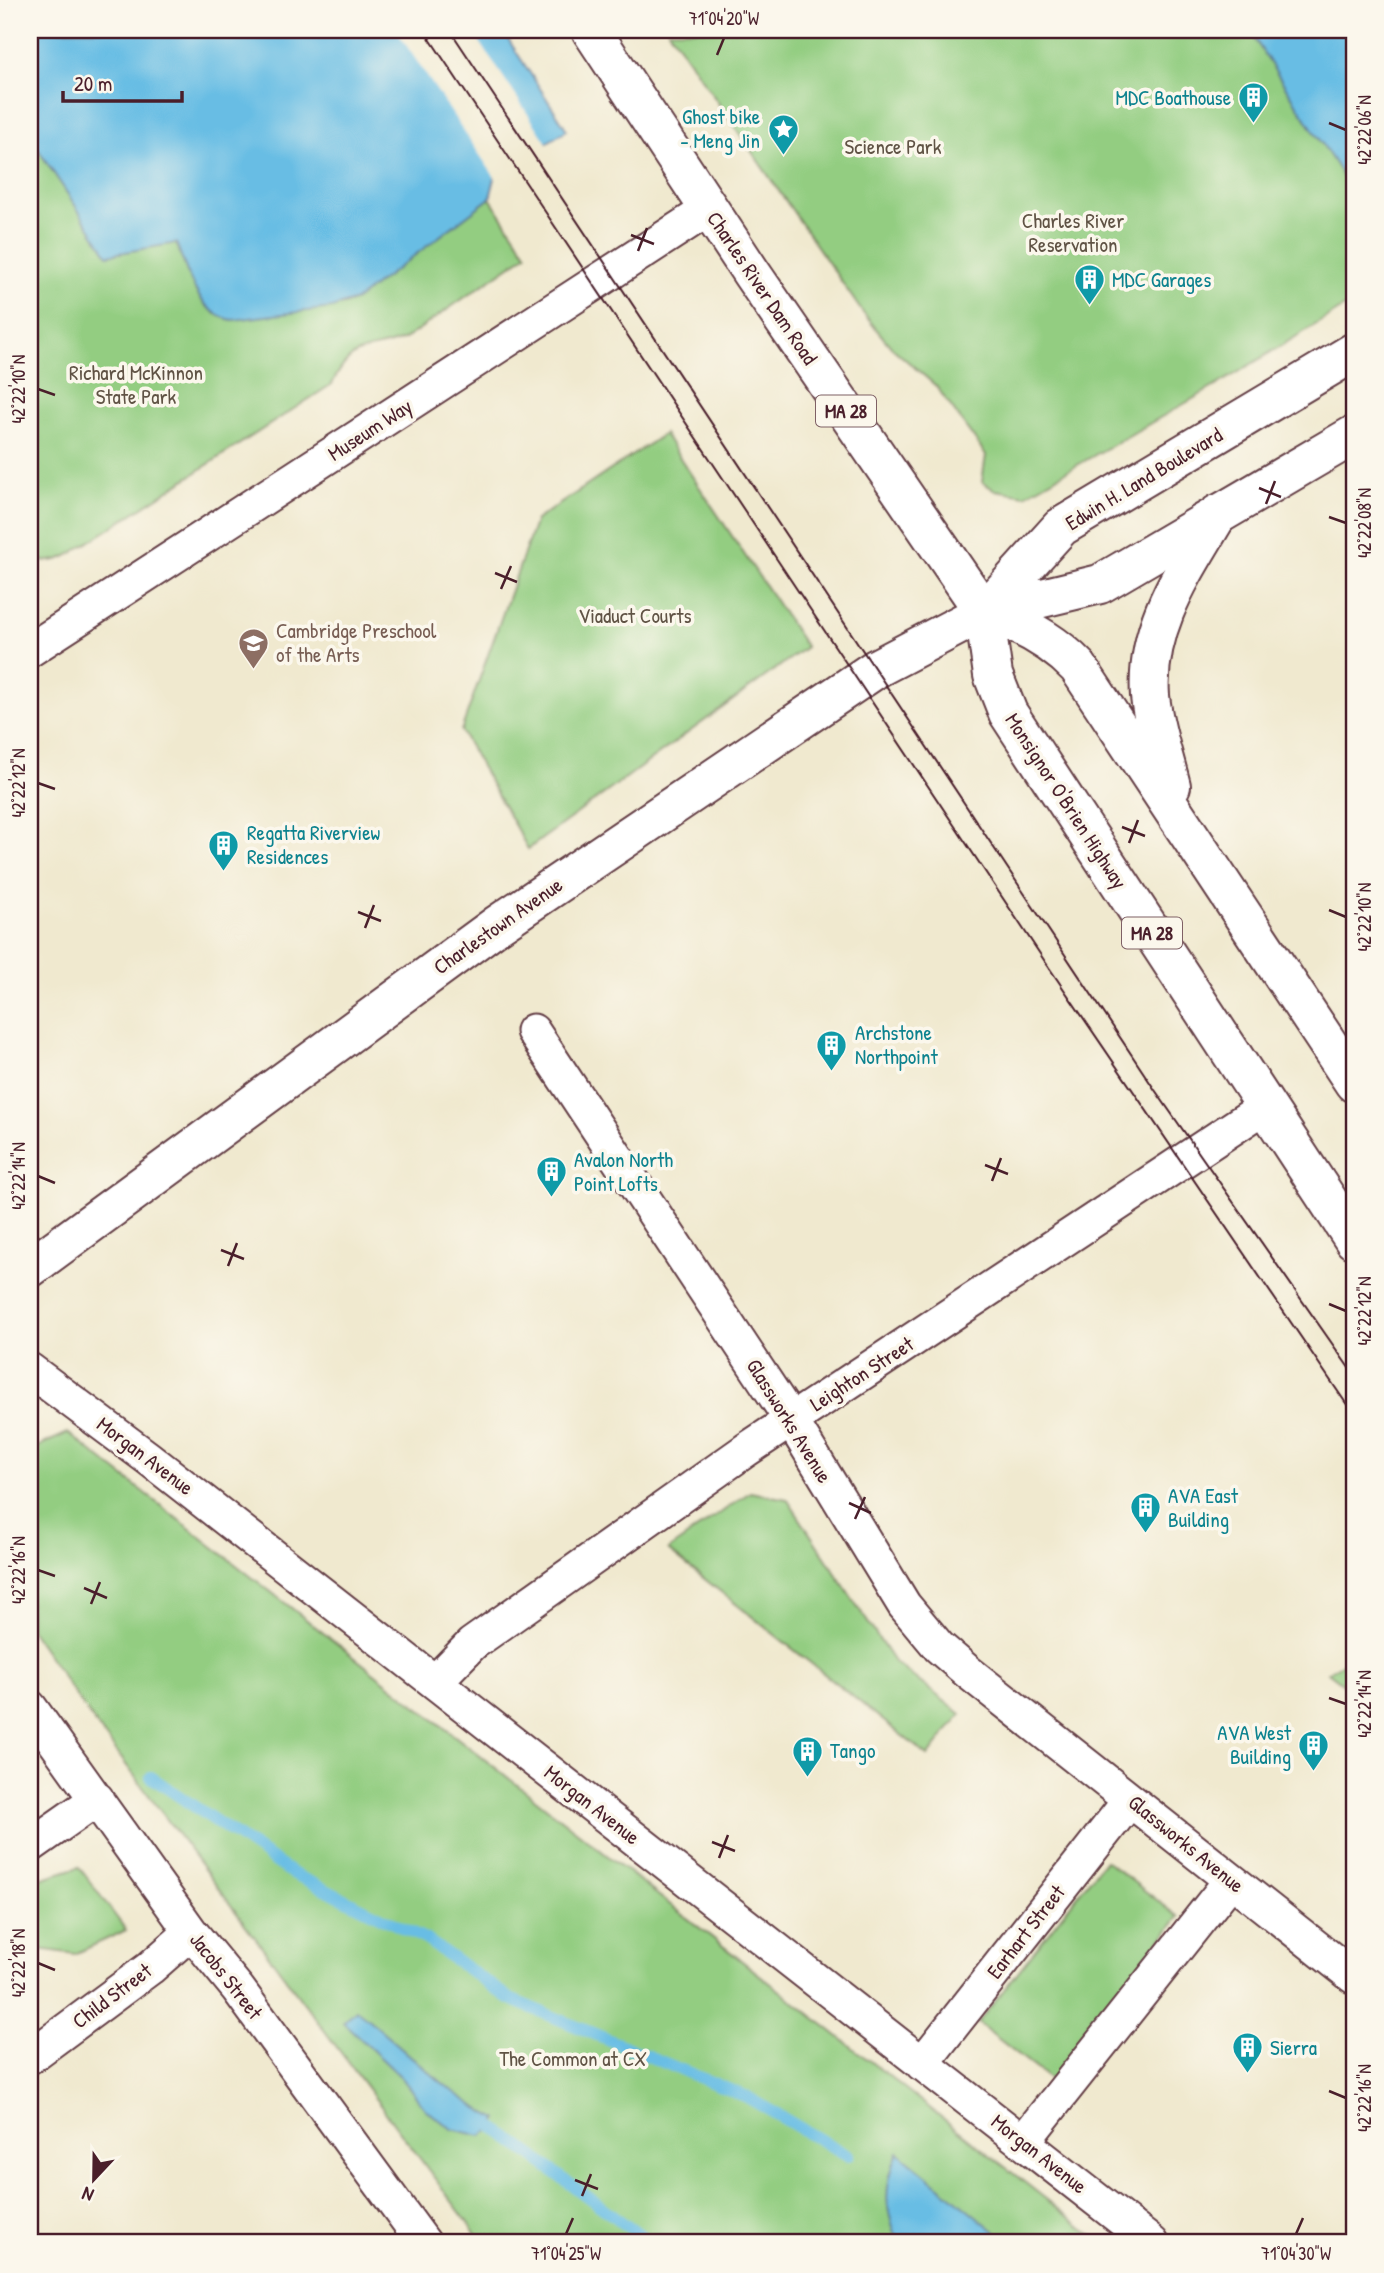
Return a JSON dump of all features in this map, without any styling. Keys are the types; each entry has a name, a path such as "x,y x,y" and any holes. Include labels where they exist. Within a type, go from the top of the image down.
{"main road":[{"name":"Charles River Dam Road","path":"591,30 709,209 984,612"},
{"name":"Edwin H. Land Boulevard","path":"984,612 1061,527 1354,352"},
{"path":"984,612 1100,584 1354,435"},
{"path":"1178,815 1150,697 1152,652 1168,601 1218,514"},
{"path":"984,612 1004,618 1044,638 1078,667 1354,1083"},
{"name":"Charlestown Avenue","path":"30,1268 497,925 877,668 984,612"},
{"name":"Monsignor O'Brien Highway","path":"984,612 993,675 1008,713 1354,1240"}],"street":[{"name":"Museum Way","path":"30,649 709,209"},
{"name":"Glassworks Avenue","path":"533,1031 791,1420 916,1621 960,1665 1354,1977"},
{"name":"Leighton Street","path":"435,1682 472,1644 791,1420 1266,1107"},
{"name":"Morgan Avenue","path":"31,1374 148,1458 1152,2243"},
{"name":"Jacobs Street","path":"30,1707 191,1932 238,1989 424,2243"},
{"path":"30,1846 97,1799"},
{"name":"Earhart Street","path":"922,2064 1130,1800"},
{"path":"1023,2142 1231,1880"},
{"name":"Child Street","path":"30,2057 150,1968 191,1932"}],"green space":[{"name":"Charles River Reservation","path":"668,30 1249,30 1348,184 1354,186 1354,301 1219,384 1025,495 995,490 982,482 986,455 936,386 891,347 863,313"},
{"name":"Richard McKinnon State Park","path":"30,137 108,255 176,243 202,301 211,310 233,320 344,305 356,300 490,198 527,254 405,339 355,355 347,361 332,384 69,555 50,561 35,560 30,558"},
{"name":"Viaduct Courts","path":"664,434 806,647 528,849 461,731 536,520"},
{"name":"The Common at CX","path":"68,1433 1102,2243 483,2243 89,1715 30,1629 30,1450"},
{"path":"750,1492 787,1499 894,1662 961,1714 928,1756 668,1550"},
{"path":"1354,1656 1354,1692 1328,1672"},
{"path":"1105,1860 1179,1917 1051,2080 978,2023"},
{"path":"79,1867 126,1930 75,1954 39,1949 30,1958 30,1882"}],"water":[{"path":"30,30 502,30 567,130 496,174 490,198 356,300 332,308 233,320 211,310 202,301 176,243 108,255 30,137"},
{"path":"1249,30 1354,30 1354,186 1348,184"},
{"path":"356,2010 459,2096 498,2119 495,2128 481,2136 452,2129 425,2109 402,2078 343,2022"},
{"path":"898,2152 1009,2243 899,2243 890,2219 887,2198"}],"pier":[{"path":"396,30 472,30 549,146 499,176 498,182"}],"waterway":[{"path":"151,1777 292,1873 427,1940 510,1999 747,2097 848,2156"},
{"path":"495,2128 650,2243"}],"tram line":[{"path":"424,30 1048,966 1354,1415"},
{"path":"450,30 1155,1090 1354,1375"}],"place":[{"name":"MDC Boathouse","path":"1254,125"},
{"name":"Ghost bike - Meng Jin","path":"783,156"},
{"name":"MDC Garages","path":"1089,307"},
{"name":"Cambridge Preschool of the Arts","path":"253,670"},
{"name":"Regatta Riverview Residences","path":"224,872"},
{"name":"Archstone Northpoint","path":"832,1072"},
{"name":"Avalon North Point Lofts","path":"551,1199"},
{"name":"AVA East Building","path":"1145,1535"},
{"name":"AVA West Building","path":"1314,1772"},
{"name":"Tango","path":"807,1778"},
{"name":"Sierra","path":"1247,2075"}],"park label":[{"name":"Science Park","path":"893,147"}]}
